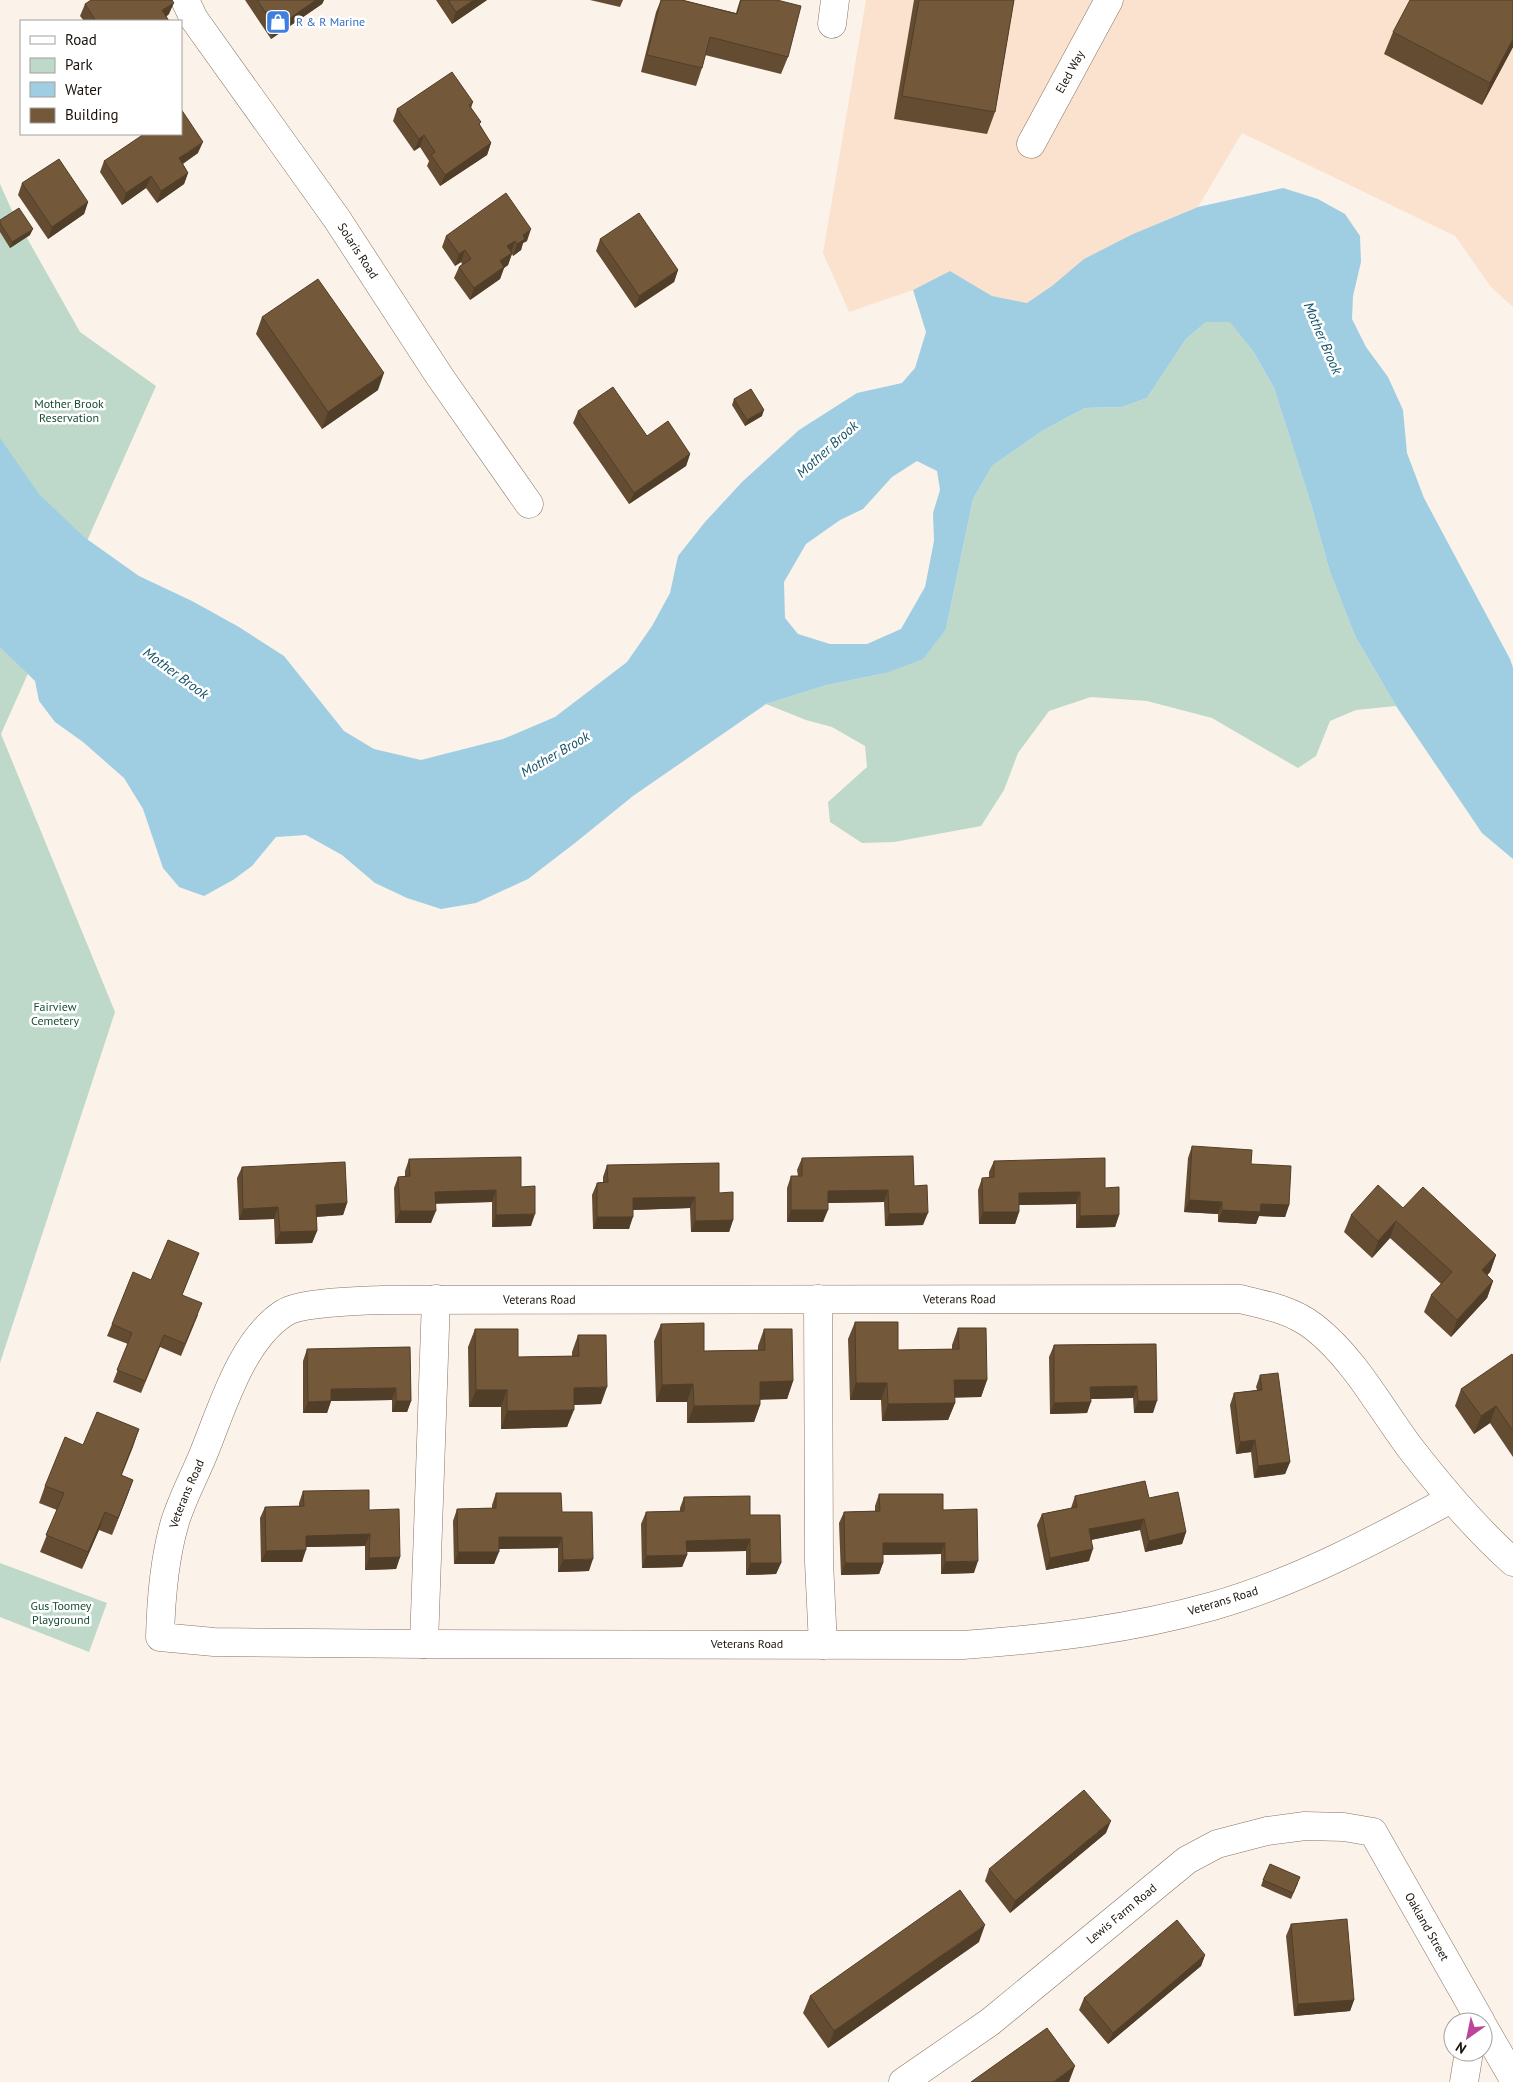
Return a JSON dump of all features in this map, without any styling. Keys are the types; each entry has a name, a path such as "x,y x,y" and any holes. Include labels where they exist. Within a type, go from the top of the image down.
{"street":[{"name":"Solaris Road","path":"185,0 194,19 337,219 440,377 528,504"},
{"name":"Eled Way","path":"1031,144 1109,0"},
{"path":"818,1299 819,1562 822,1644"},
{"name":"Veterans Road","path":"1451,1499 1384,1536 1277,1584 1214,1605 1145,1622 1079,1635 963,1645 424,1644 214,1642 160,1638 160,1605 164,1571 175,1521 240,1365 262,1332 286,1312 321,1304 436,1300 1240,1299 1279,1308 1313,1326 1341,1352 1451,1499 1492,1543 1513,1562"},
{"path":"424,1644 436,1300"},
{"name":"Lewis Farm Road","path":"903,2082 990,2022 1186,1860 1217,1844 1267,1831 1305,1826 1344,1827 1373,1832"},
{"name":"Oakland Street","path":"1373,1832 1474,2012"},
{"name":"Oakland Street","path":"1493,2045 1513,2078"},
{"path":"1464,2082 1467,2062"}],"shaded area":[{"path":"866,0 1513,0 1513,307 1491,287 1455,236 1242,133 1198,207 1133,234 1027,303 992,296 950,271 913,290 849,312 823,253"}],"green space":[{"path":"0,184 14,215 80,332 156,386 1,734 115,1012 0,1363"},
{"path":"1206,322 1231,322 1253,351 1274,388 1311,504 1330,572 1355,636 1396,706 1356,710 1330,721 1316,756 1298,768 1212,718 1147,701 1091,697 1049,711 1018,753 1004,790 981,826 894,842 862,843 830,822 828,802 867,767 865,746 832,727 806,720 766,704 827,685 886,673 946,629 973,499 992,466 1042,431 1085,408 1122,407 1147,398 1186,339"},
{"name":"Gus Toomey Playground","path":"0,1563 107,1603 89,1652 0,1617"}],"water":[{"name":"Mother Brook","path":"1283,188 1318,199 1345,214 1360,236 1361,262 1353,296 1352,319 1366,347 1388,377 1403,410 1407,453 1424,498 1510,659 1513,668 1513,859 1482,833 1396,706 1355,636 1330,572 1311,504 1274,388 1253,351 1230,322 1206,322 1186,339 1147,398 1122,407 1085,408 1042,431 992,466 973,499 946,629 923,659 886,673 827,685 766,704 633,796 528,879 476,903 441,909 407,898 375,883 342,855 306,835 276,837 252,866 233,880 204,896 179,887 163,868 143,809 124,778 83,742 55,722 39,701 35,681 0,647 0,438 39,494 84,537 139,576 192,601 239,627 284,656 344,731 374,749 421,760 503,739 555,717 627,662 652,626 670,593 678,556 705,522 742,482 799,430 857,393 902,383 915,368 926,332 913,290 950,271 992,296 1027,303 1052,286 1084,259 1133,234 1198,207","holes":["917,461 937,471 940,490 933,513 934,541 925,587 901,629 867,644 830,644 798,634 785,618 784,582 806,544 840,520 863,509 892,477"]}],"building":[{"path":"91,0 172,0 174,3 162,10 168,20 95,20 85,4"},
{"path":"257,0 316,0 276,28"},
{"path":"448,0 474,0 456,12"},
{"path":"661,0 682,0 737,14 741,0 777,0 801,6 788,57 710,37 702,68 647,55"},
{"path":"919,0 1014,0 995,112 902,96"},
{"path":"1410,0 1513,0 1513,39 1490,83 1393,32"},
{"path":"452,72 473,102 469,105 481,122 479,124 491,143 445,175 431,155 435,152 424,135 419,139 397,109"},
{"path":"182,110 203,142 179,158 188,173 161,191 151,176 126,193 104,161 143,135 182,135"},
{"path":"59,159 88,202 52,227 22,183"},
{"path":"506,193 531,229 523,235 525,239 517,244 515,241 507,246 512,253 500,261 504,267 474,288 459,267 471,259 465,250 459,254 446,236"},
{"path":"19,208 33,229 12,242 0,220"},
{"path":"639,213 678,270 639,296 600,239"},
{"path":"318,279 384,373 328,412 262,317"},
{"path":"613,387 647,436 668,421 690,454 634,493 578,411"},
{"path":"751,389 764,410 747,420 734,399"},
{"path":"1192,1146 1252,1150 1251,1164 1291,1166 1289,1205 1261,1204 1260,1212 1222,1210 1222,1202 1189,1200"},
{"path":"913,1156 914,1186 927,1185 928,1213 889,1214 888,1190 828,1191 828,1210 791,1210 791,1176 802,1176 802,1158"},
{"path":"521,1157 521,1187 535,1186 535,1214 496,1215 496,1190 435,1192 436,1211 400,1211 398,1177 410,1176 409,1159"},
{"path":"1105,1158 1105,1188 1119,1187 1119,1215 1080,1216 1080,1192 1019,1193 1019,1212 983,1212 982,1178 994,1177 994,1161"},
{"path":"345,1162 347,1203 316,1205 317,1231 280,1232 278,1207 243,1209 242,1167"},
{"path":"719,1163 719,1193 733,1192 733,1220 695,1221 695,1197 633,1198 633,1217 597,1217 597,1183 608,1182 607,1165"},
{"path":"1378,1185 1403,1208 1423,1187 1496,1255 1482,1270 1493,1281 1457,1320 1431,1295 1452,1272 1396,1221 1378,1241 1351,1215"},
{"path":"168,1240 199,1253 182,1295 202,1303 185,1344 164,1335 145,1381 117,1370 132,1333 112,1324 133,1272 151,1280"},
{"path":"855,1322 898,1322 898,1350 959,1349 958,1328 986,1328 987,1380 954,1380 955,1403 888,1404 887,1383 856,1383"},
{"path":"704,1323 704,1351 765,1350 764,1329 792,1329 793,1381 760,1382 760,1405 694,1406 693,1384 662,1385 661,1324"},
{"path":"475,1329 518,1329 518,1357 579,1356 578,1335 606,1335 607,1387 574,1388 574,1410 507,1411 507,1390 476,1390"},
{"path":"1156,1344 1157,1401 1138,1401 1137,1386 1090,1387 1091,1402 1054,1403 1054,1345"},
{"path":"410,1347 411,1401 396,1401 396,1388 331,1389 331,1401 308,1402 307,1349"},
{"path":"1512,1354 1513,1431 1496,1406 1481,1416 1461,1389"},
{"path":"1278,1373 1290,1462 1258,1466 1255,1440 1240,1442 1234,1393 1262,1390 1260,1375"},
{"path":"97,1412 139,1429 121,1475 133,1480 118,1518 105,1512 88,1552 46,1535 64,1493 45,1486 65,1437 83,1445"},
{"path":"1145,1481 1149,1498 1178,1492 1186,1532 1149,1541 1144,1519 1089,1529 1093,1549 1050,1558 1042,1514 1077,1507 1075,1496"},
{"path":"369,1490 369,1510 399,1509 400,1557 369,1558 370,1534 306,1536 306,1550 266,1551 265,1507 304,1506 303,1491"},
{"path":"496,1493 561,1493 562,1512 592,1512 593,1559 563,1560 562,1537 499,1537 499,1552 458,1552 457,1509 496,1508"},
{"path":"879,1494 943,1494 943,1510 977,1509 978,1561 945,1562 945,1543 883,1543 883,1563 845,1563 844,1512 880,1511"},
{"path":"750,1496 750,1515 780,1515 781,1563 750,1563 750,1539 686,1541 687,1555 646,1556 646,1512 684,1511 684,1497"},
{"path":"1084,1790 1111,1821 1015,1901 989,1869"},
{"path":"1270,1864 1300,1877 1293,1893 1263,1880"},
{"path":"960,1890 985,1925 834,2031 810,1996"},
{"path":"1347,1919 1354,2000 1298,2004 1291,1924"},
{"path":"1177,1920 1205,1955 1113,2033 1084,1998"},
{"path":"1047,2028 1075,2066 1053,2082 971,2082"}],"place":[{"name":"R & R Marine","path":"278,22"}],"park label":[{"name":"Mother Brook Reservation","path":"69,411"},
{"name":"Fairview Cemetery","path":"55,1014"}]}
